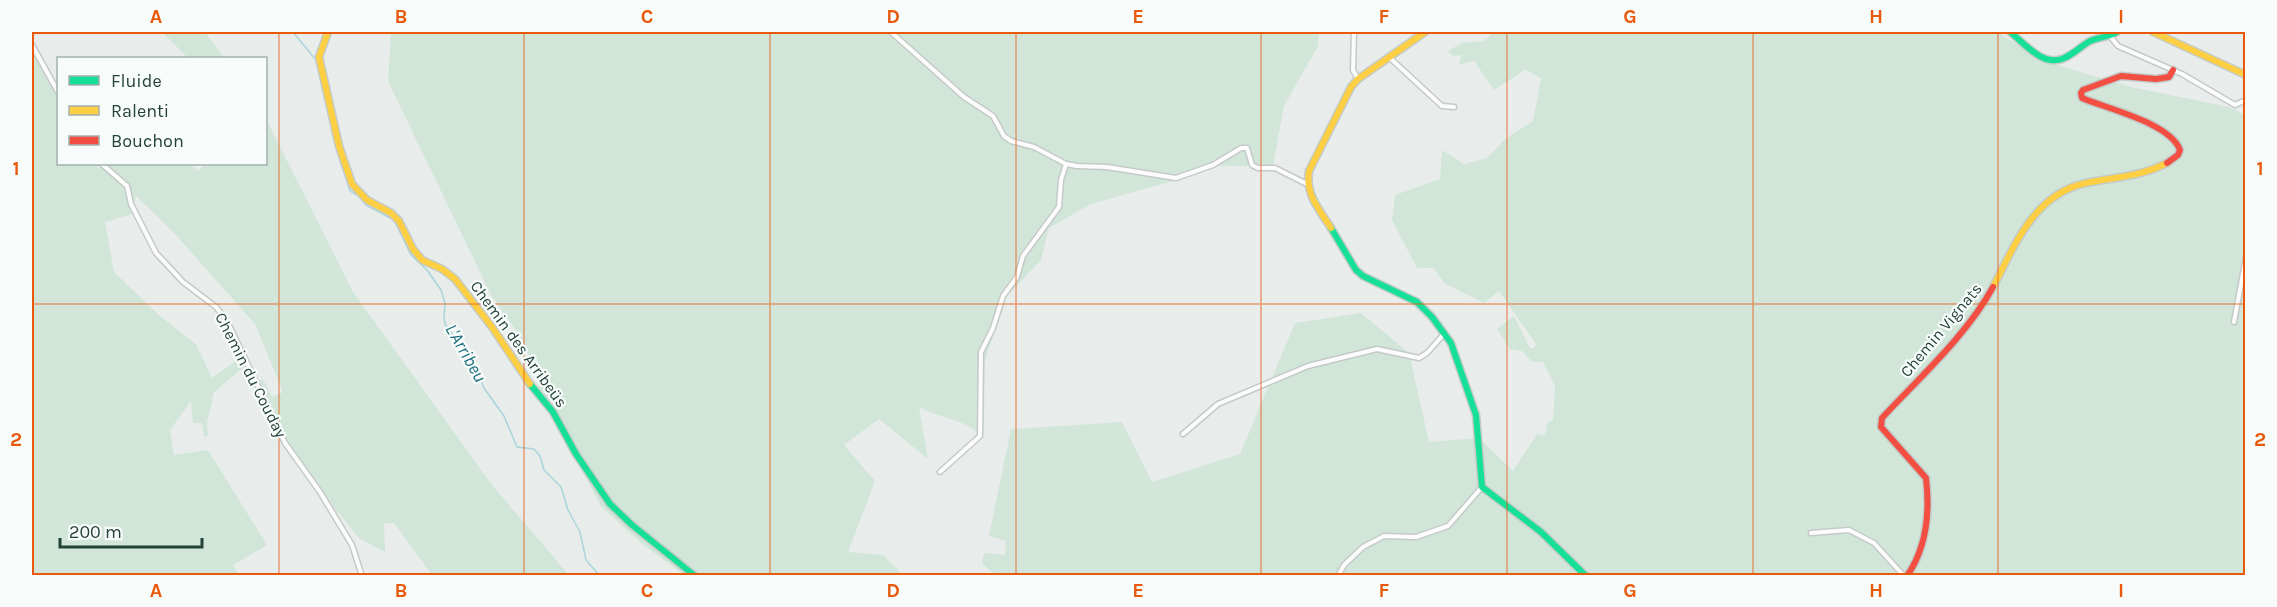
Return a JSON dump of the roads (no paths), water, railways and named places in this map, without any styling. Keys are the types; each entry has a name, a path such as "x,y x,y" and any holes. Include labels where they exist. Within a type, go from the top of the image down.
{"street":[{"name":"Chemin des Arribeüs","path":"328,32 319,57 339,146 352,184 367,200 391,213 399,221 413,249 422,260 442,268 455,279 492,327 523,376 553,412 576,454 610,504 632,525 695,576"},
{"path":"891,32 964,97 993,116 1004,136 1011,141 1034,147 1066,164 1107,167 1176,178 1213,165 1241,148 1247,148 1252,165 1258,168 1275,168 1307,184"},
{"path":"1354,32 1353,70 1358,79"},
{"path":"1338,576 1344,565 1363,547 1384,536 1416,537 1448,525 1482,487 1476,415 1456,353 1445,334 1417,302 1363,276 1356,270 1314,201 1307,184 1309,171 1351,87 1358,79 1425,32"},
{"path":"2010,32 2038,55 2053,60 2062,59 2093,40 2114,33 2118,46 2209,88 2235,105 2246,100"},
{"path":"2148,32 2155,33 2246,75"},
{"path":"32,45 57,90"},
{"path":"1390,58 1442,106 1454,107"},
{"name":"Chemin Vignats","path":"1905,576 1918,560 1927,528 1926,478 1881,427 1882,418 1945,350 1981,305 1996,283 2022,230 2046,204 2074,186 2127,178 2170,162 2178,155 2179,144 2166,133 2135,118 2090,102 2082,98 2081,93 2083,90 2120,76 2157,81 2169,77 2173,70"},
{"path":"940,472 980,436 981,352 993,328 1003,296 1017,276 1023,256 1059,207 1061,180 1066,164"},
{"name":"Chemin du Couday","path":"103,165 127,186 131,204 156,253 183,282 216,307 227,321 285,443 320,492 352,545 362,576"},
{"path":"2234,322 2246,257"},
{"path":"1183,434 1218,404 1308,366 1377,349 1419,358 1445,334"},
{"path":"1482,487 1541,532 1586,576"},
{"path":"1811,533 1850,530 1874,543 1905,576"}],"waterway":[{"name":"L'Arribeu","path":"293,32 316,60 337,151 350,191 359,196 366,205 394,220 411,255 427,270 441,290 445,303 445,324 474,363 484,388 504,416 517,447 534,449 540,456 544,470 561,487 568,510 580,532 586,560 600,576"}]}
